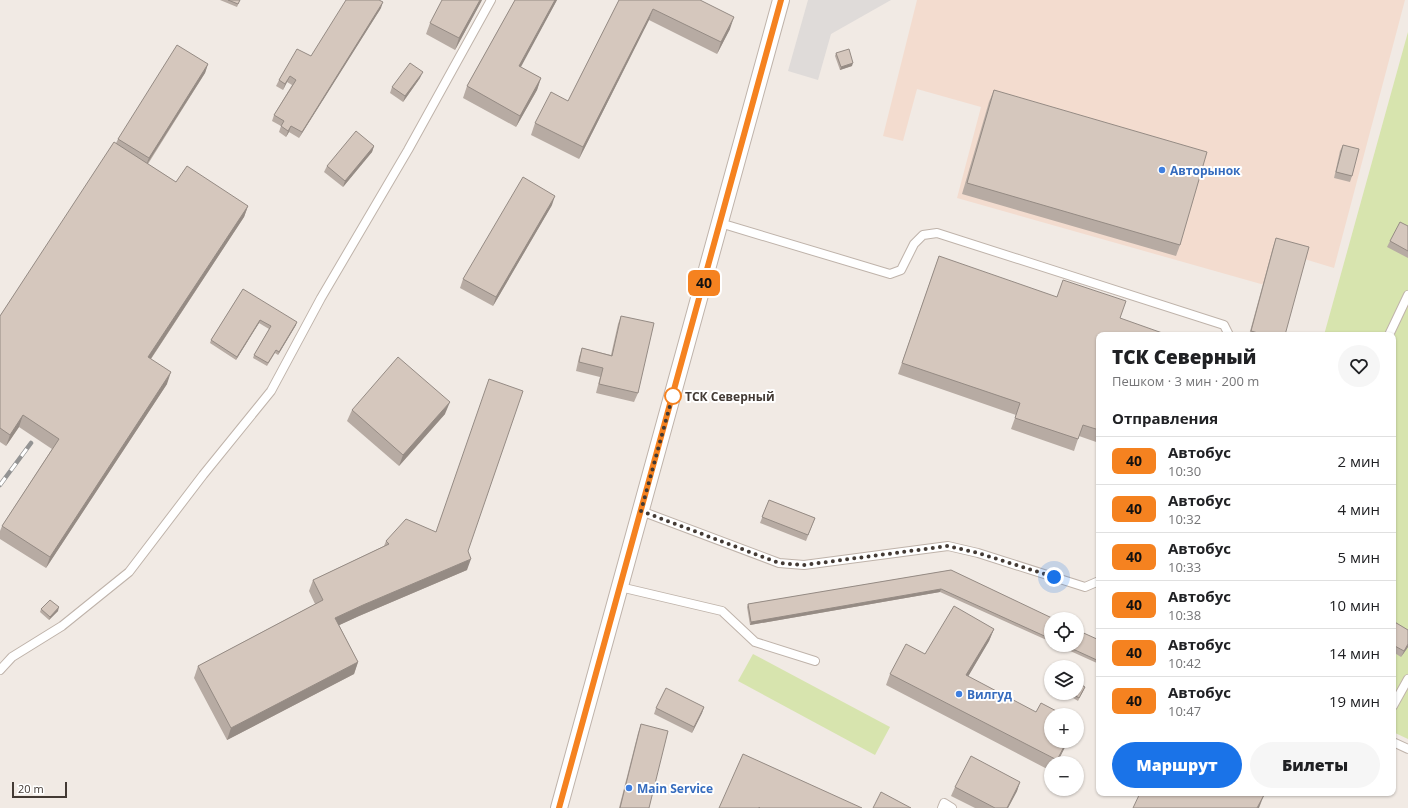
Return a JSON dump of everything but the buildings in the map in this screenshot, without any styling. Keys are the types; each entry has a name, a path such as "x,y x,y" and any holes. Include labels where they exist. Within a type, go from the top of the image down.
{"street":[{"path":"559,808 781,0"}],"lane":[{"path":"0,670 12,657 62,626 129,572 203,475 271,391 321,298 408,150 491,0"},
{"path":"720,223 890,274 901,270 914,244 923,235 937,233 1224,325 1228,332"},
{"path":"1390,332 1408,295"},
{"path":"641,511 779,563 804,565 948,546 978,553 1085,587 1096,582"},
{"path":"620,588 722,611 755,642 815,661"},
{"path":"1396,701 1408,679"},
{"path":"1396,743 1408,749"},
{"path":"942,808 944,803 952,808"}],"shaded area":[{"path":"808,0 891,0 831,34 818,80 788,71"},
{"name":"Авторынок","path":"917,0 1405,0 1334,268 1278,251 1268,286 957,198 981,107 917,89 903,141 883,136"}],"green space":[{"path":"1408,32 1408,739 1396,733 1396,332 1325,332"},
{"path":"753,654 890,727 875,755 738,681"}],"railway":[{"path":"0,485 31,443"}],"bus line":[{"name":"40","path":"559,808 781,0"}],"place":[{"name":"Авторынок","path":"1162,170"},
{"name":"ТСК Северный","path":"673,396"},
{"name":"Вилгуд","path":"959,694"},
{"name":"Main Service","path":"629,788"}],"route":[{"path":"673,396 674,391 641,511 779,563 804,565 948,546 978,553 1054,577"}]}
